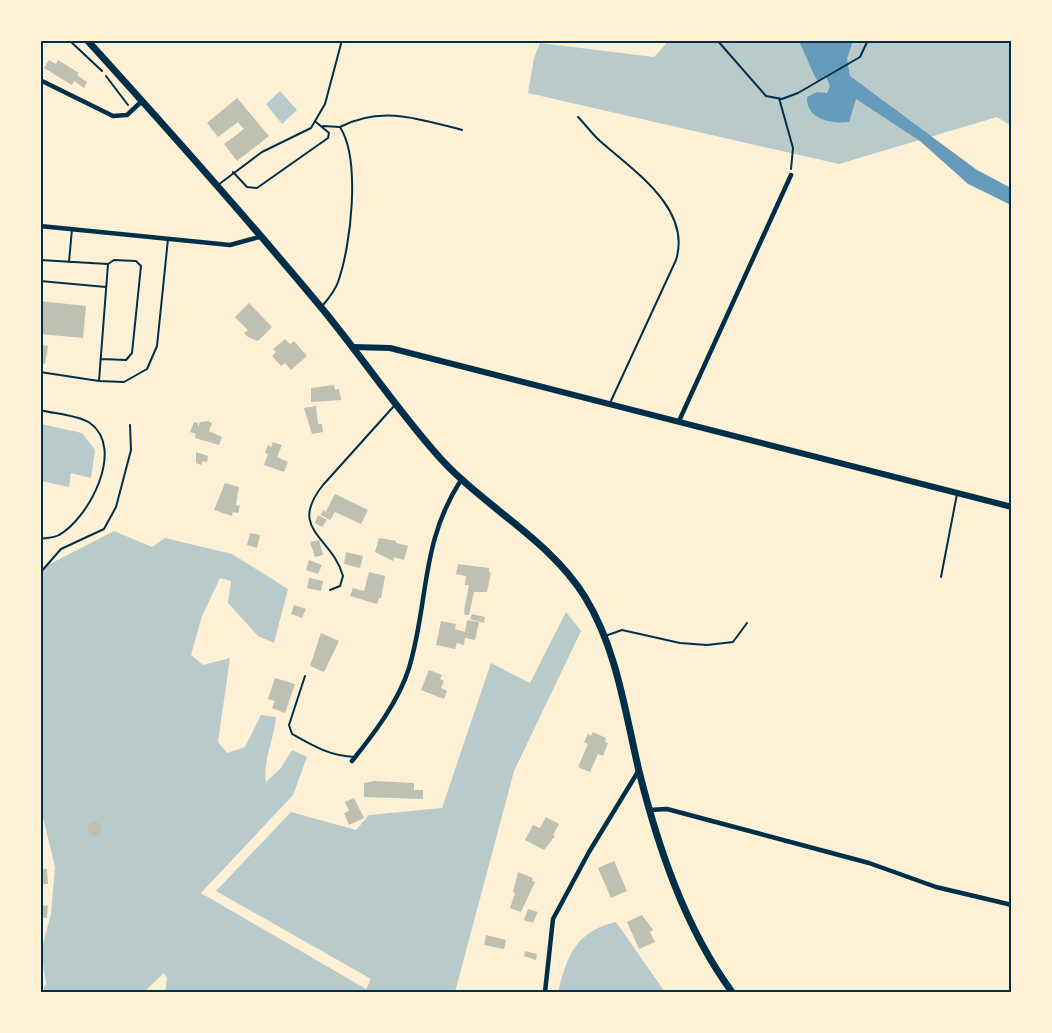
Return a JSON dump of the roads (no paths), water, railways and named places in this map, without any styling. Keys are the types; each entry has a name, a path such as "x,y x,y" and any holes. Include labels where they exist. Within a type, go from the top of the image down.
{"main road":[{"path":"91,42 321,308 434,452 461,480 558,565 583,594 605,636 650,810 685,907 709,957 732,993"}],"street":[{"path":"40,80 113,116 120,117 132,111 142,101"},
{"path":"679,421 791,174"},
{"path":"40,226 230,245 259,237"},
{"path":"353,347 390,348 1011,507"},
{"path":"353,759 398,693 408,672 434,541 443,512 461,480"},
{"path":"545,993 553,919 589,852 639,770"},
{"path":"650,810 667,809 869,863 936,887 1011,905"}],"lane":[{"path":"216,187 233,172 269,148 298,137 316,122 329,92 342,40"},
{"path":"323,126 340,127 360,117 378,113 412,117 462,130"},
{"path":"578,117 644,180 673,216 680,235 676,260 610,403"},
{"path":"233,172 247,187 257,188 325,140 329,133 316,122"},
{"path":"321,308 338,283 352,201 348,144 340,127"},
{"path":"69,262 72,229"},
{"path":"40,372 99,381 124,382 147,369 157,346 168,240"},
{"path":"40,260 108,264 114,260 136,261 141,266 132,353 126,360 101,359"},
{"path":"99,381 108,264"},
{"path":"40,281 106,287"},
{"path":"330,590 337,589 343,582 342,570 324,542 311,528 309,513 316,494 323,485 396,404"},
{"path":"941,577 958,492"},
{"path":"605,636 622,630 680,643 707,645 733,642 747,623"},
{"path":"305,676 289,725 292,734 322,751 353,759"}],"water":[{"path":"799,41 853,41 847,59 850,76 977,170 1011,188 1011,205 968,184 920,141 856,99 849,122 828,121 815,116 808,105 807,97 817,92 827,93 830,86 826,77 818,81 815,77"}]}
